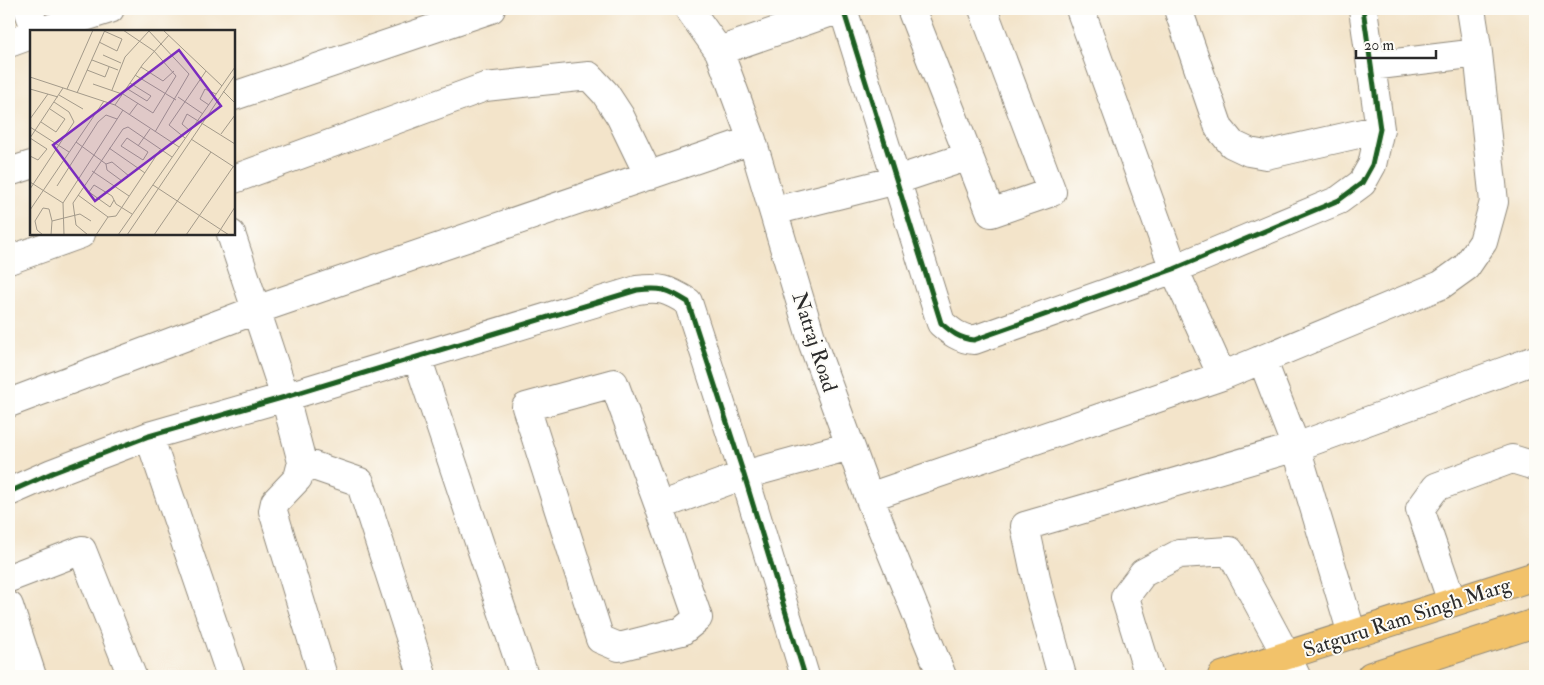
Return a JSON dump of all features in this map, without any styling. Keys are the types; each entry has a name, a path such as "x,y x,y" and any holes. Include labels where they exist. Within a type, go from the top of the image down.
{"main road":[{"name":"Satguru Ram Singh Marg","path":"1222,676 1291,666 1352,634 1535,576"},
{"path":"1371,676 1535,623"}],"street":[{"path":"28,9 36,30"},
{"path":"44,30 110,9"},
{"path":"235,96 492,9"},
{"name":"Natraj Road","path":"689,9 719,51 752,140 813,344 868,497 942,676"},
{"path":"719,51 839,9 897,180 941,323 963,339 974,340 1174,269 1339,200 1362,183 1372,165 1380,129 1363,9"},
{"path":"911,9 991,213 1052,192 983,9"},
{"path":"1080,9 1174,269 1222,376"},
{"path":"1178,9 1219,128 1232,144 1249,152 1266,155 1380,129"},
{"path":"868,497 1222,376 1441,285 1466,267 1483,242 1494,202 1478,53 1471,9"},
{"path":"9,43 30,35"},
{"path":"1371,66 1478,53"},
{"path":"235,179 485,88 589,76 605,93 620,116 649,176"},
{"path":"9,403 256,310 752,140"},
{"path":"774,211 897,180 969,156"},
{"path":"9,172 30,164"},
{"path":"9,260 78,235"},
{"path":"231,235 285,397 302,462 298,478 275,502 273,511 323,676"},
{"path":"9,492 52,473 149,436 285,397 637,290 656,288 671,292 688,302 744,475 800,675"},
{"path":"416,356 524,676"},
{"path":"1262,360 1296,447 1352,634"},
{"path":"1062,676 1039,592 1025,526 1296,447 1535,360"},
{"path":"614,383 660,506 698,618 682,631 619,647 600,639 526,407 614,383"},
{"path":"149,436 231,676"},
{"path":"660,506 744,475 850,446"},
{"path":"1452,602 1420,509 1436,487 1512,459 1535,466"},
{"path":"302,462 360,482 421,671 420,676"},
{"path":"9,578 82,550 132,676"},
{"path":"1149,676 1125,597 1143,574 1179,554 1230,550 1291,666"},
{"path":"9,606 32,676"}],"cycle path":[{"path":"843,9 941,323 956,334 974,340 1174,269 1339,200 1362,183 1372,165 1380,129 1363,9"},
{"path":"9,492 52,473 149,436 285,397 637,290 664,290 688,302 744,475 805,676"}]}
